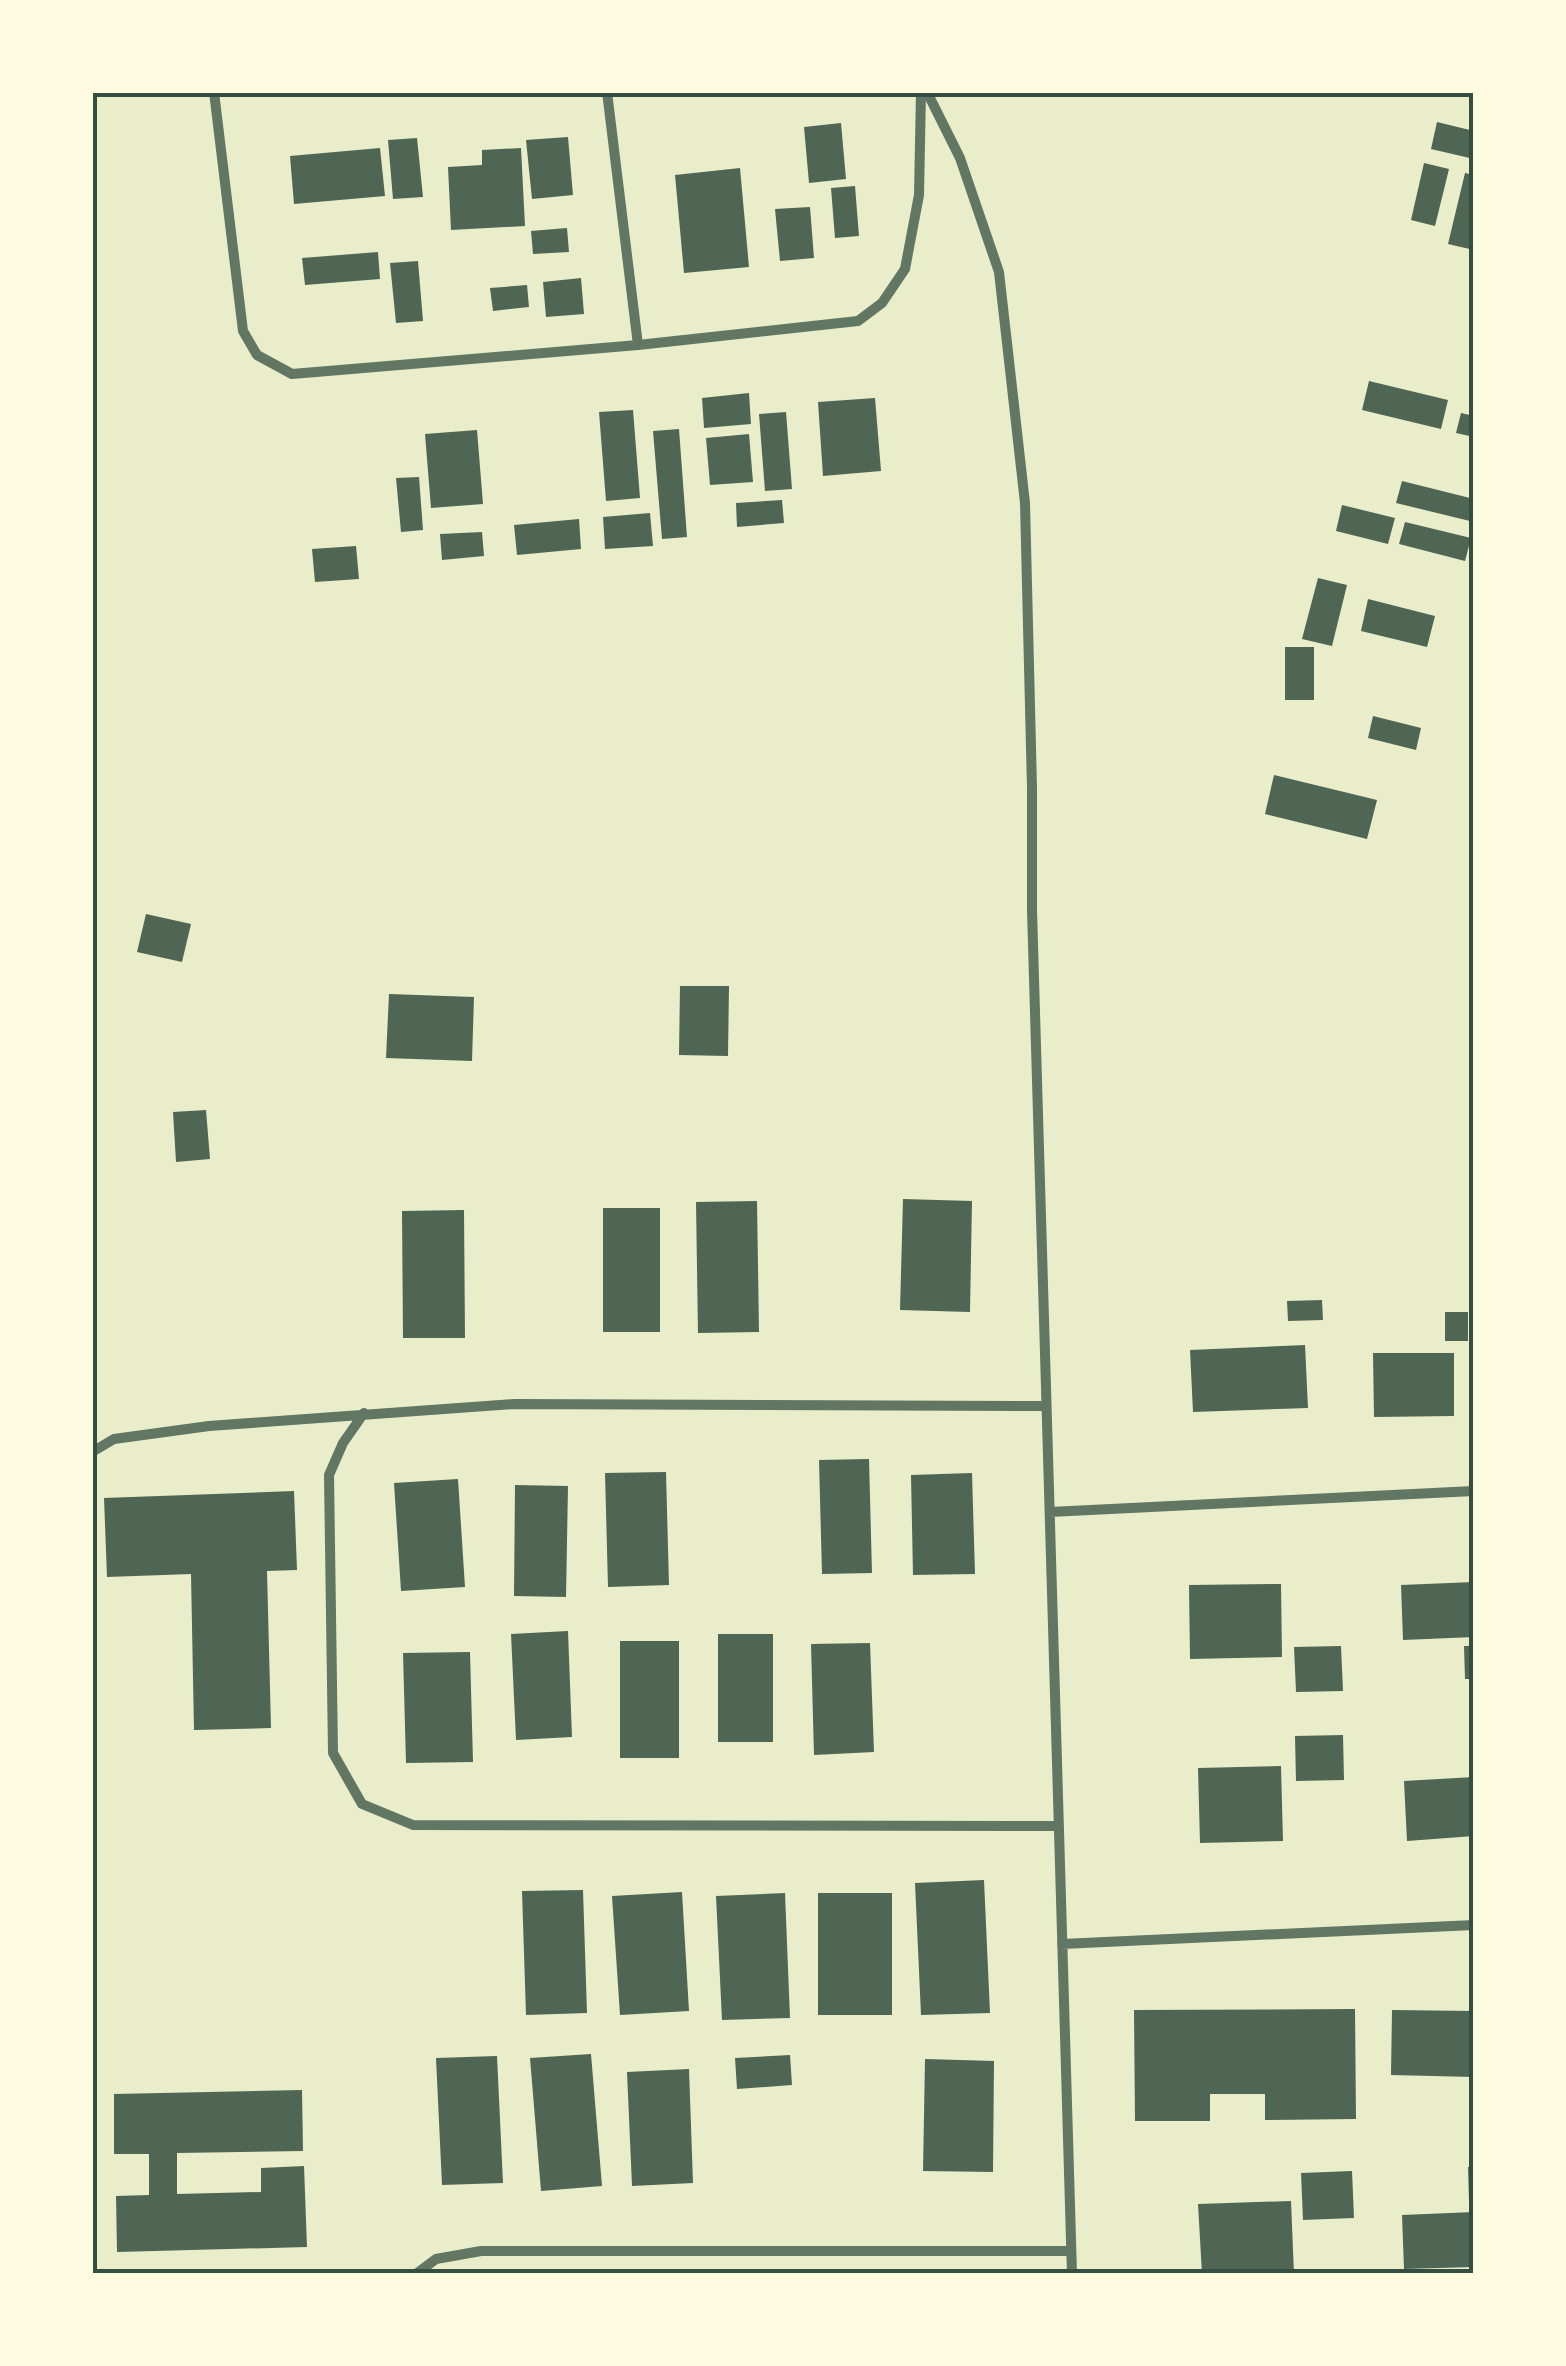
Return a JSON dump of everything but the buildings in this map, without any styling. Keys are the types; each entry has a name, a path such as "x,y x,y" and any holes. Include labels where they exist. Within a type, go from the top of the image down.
{"street":[{"path":"214,92 243,331 257,355 292,374 638,345 858,321 882,303 906,269 919,195 924,92"},
{"path":"607,92 638,345"},
{"path":"924,92 960,158 999,272 1024,504 1032,910 1072,2274"},
{"path":"92,1452 114,1438 209,1426 515,1404 1046,1406"},
{"path":"364,1413 343,1444 330,1475 333,1753 362,1804 414,1825 1059,1826"},
{"path":"1050,1512 1474,1491"},
{"path":"1062,1944 1474,1924"},
{"path":"416,2274 436,2260 481,2251 1072,2251"}]}
